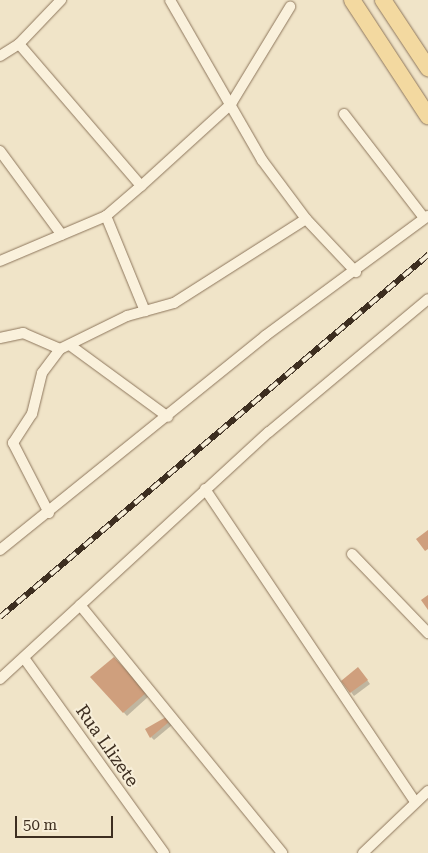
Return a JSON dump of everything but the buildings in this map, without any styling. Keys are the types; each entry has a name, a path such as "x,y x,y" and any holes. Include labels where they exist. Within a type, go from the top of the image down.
{"main road":[{"path":"352,0 428,116"},
{"path":"384,0 428,68"}],"street":[{"path":"0,56 19,44 61,0"},
{"path":"170,0 262,160 306,218 356,272"},
{"path":"0,261 106,216 141,186 231,104 290,7"},
{"path":"19,44 141,186"},
{"path":"0,550 168,417 265,336 356,272 426,217 344,114"},
{"path":"0,151 62,235"},
{"path":"106,216 145,312"},
{"path":"49,513 12,443 32,414 42,373 60,349 71,346 115,321 174,303 306,218"},
{"path":"0,679 206,489 428,299"},
{"path":"0,338 23,333 60,349"},
{"path":"71,346 168,417"},
{"path":"206,489 415,802"},
{"path":"352,554 428,633"},
{"path":"80,606 282,853"},
{"name":"Rua Llizete","path":"24,658 164,853"},
{"path":"363,853 428,791"}],"railway":[{"path":"0,617 428,255"}]}
